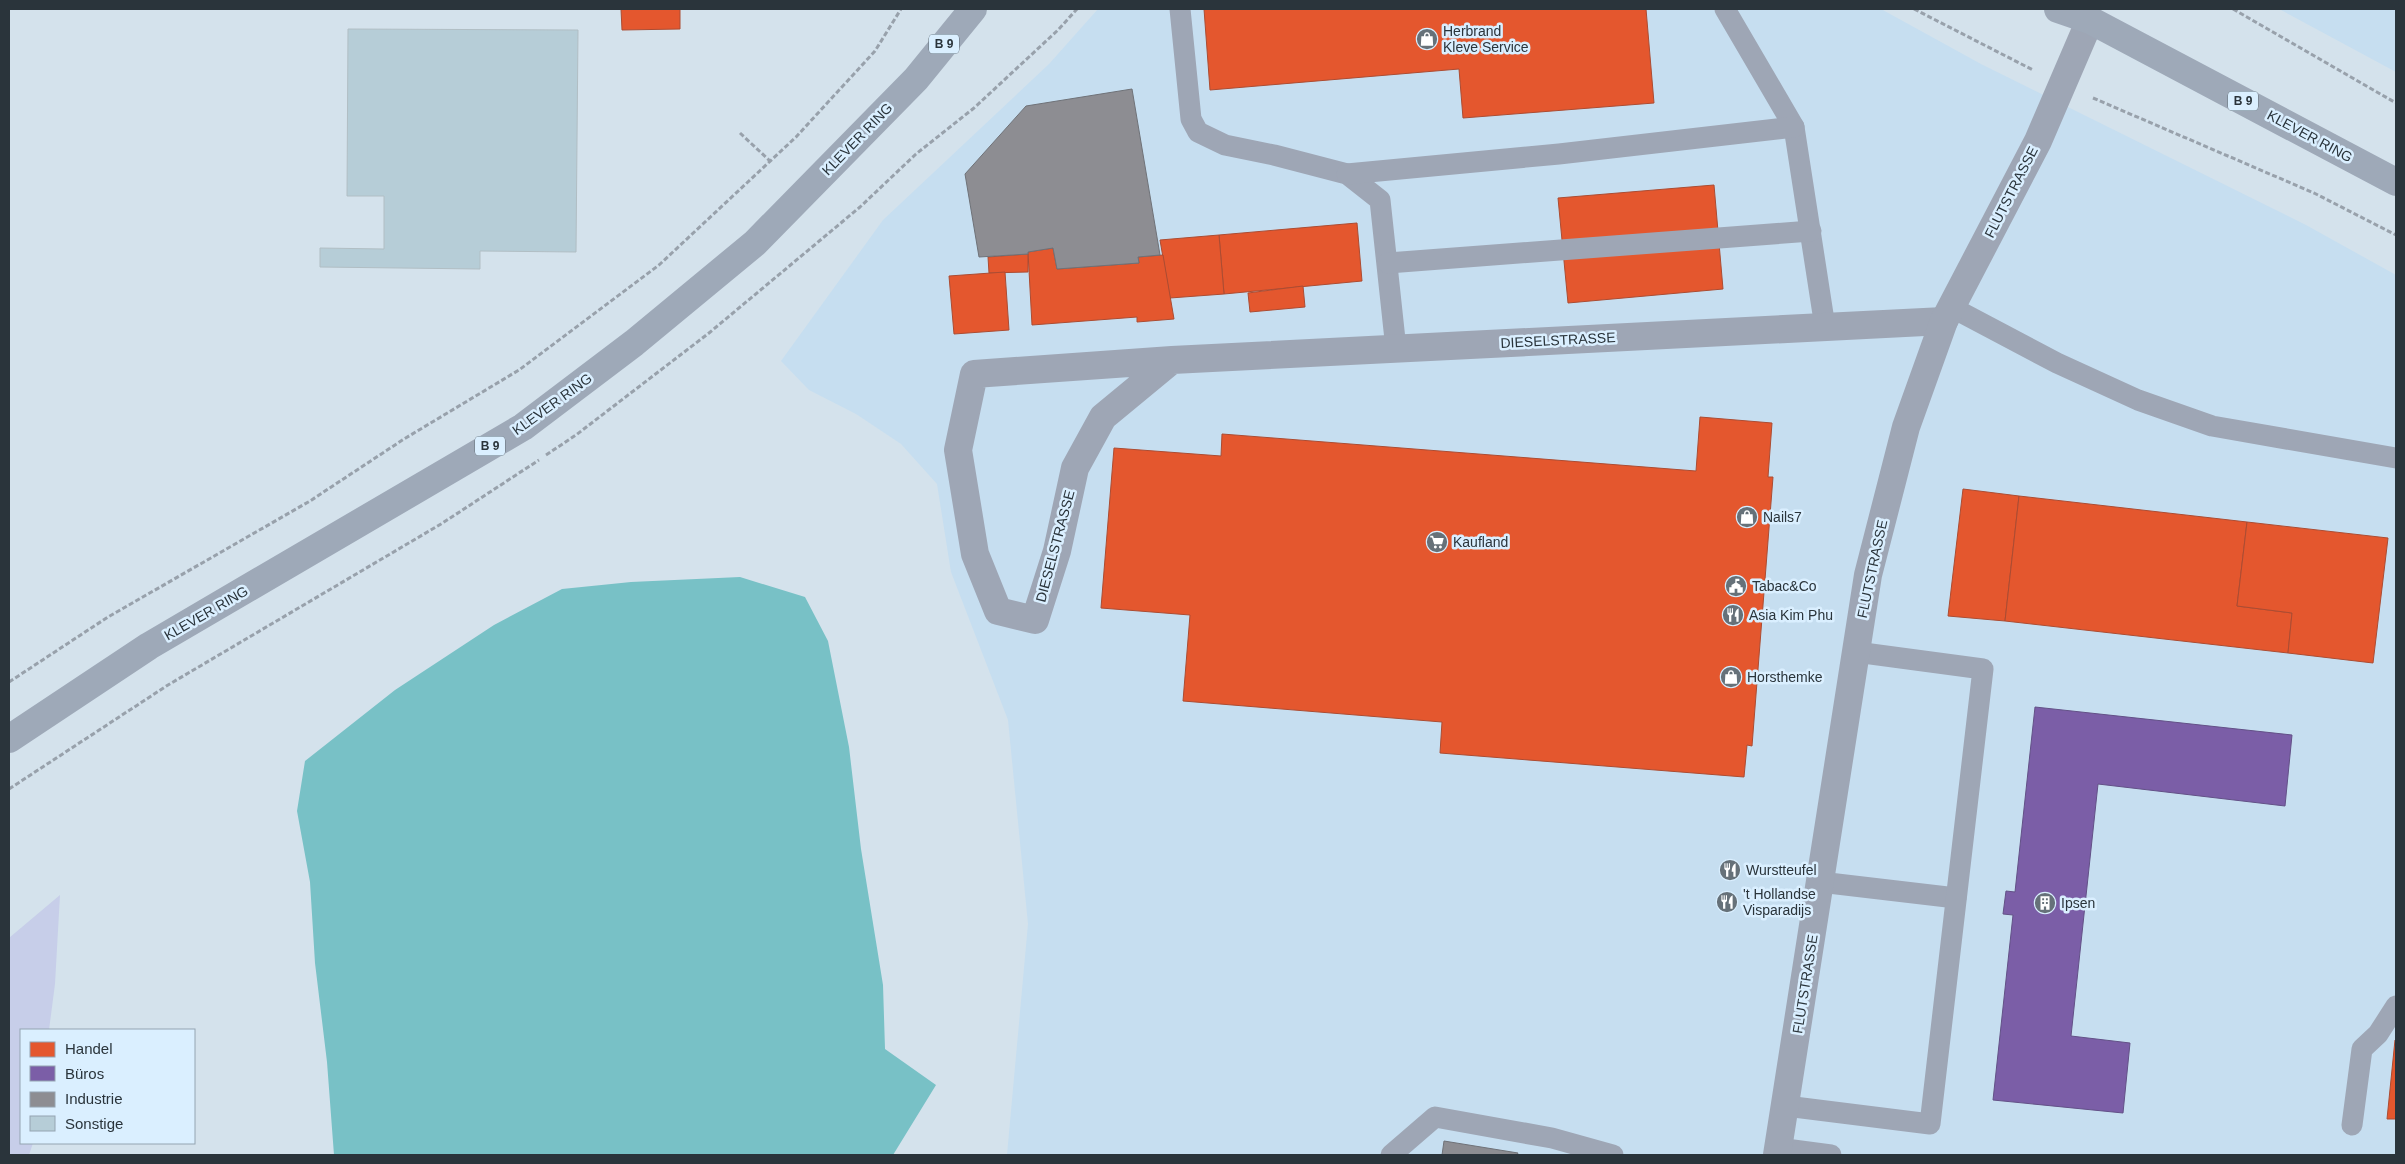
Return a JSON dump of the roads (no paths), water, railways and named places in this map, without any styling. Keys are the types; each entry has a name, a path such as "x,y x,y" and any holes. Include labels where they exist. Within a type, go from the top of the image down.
{"main road":[{"name":"KLEVER RING","path":"9,739 149,646 523,427 618,355 755,243 916,79 973,9"},
{"name":"KLEVER RING","path":"2058,9 2088,13 2396,182"}],"street":[{"name":"FLUTSTRASSE","path":"1778,1152 1868,574 1906,427 1947,314 2038,141 2063,85 2088,13"},
{"name":"DIESELSTRASSE","path":"1172,360 1103,417 1075,468 1057,551 1035,620 998,612 975,554 958,450 974,374 1172,360 1825,327 1947,314"}],"lane":[{"path":"1180,9 1191,119 1198,132 1225,146 1284,157 1347,174 1559,154 1794,127"},
{"path":"1725,9 1794,127 1825,327"},
{"path":"1347,174 1380,200 1396,349"},
{"path":"1388,263 1810,231"},
{"path":"1947,314 2138,400 2212,426 2396,458"},
{"path":"1786,1106 1930,1124 1983,669 1856,652"},
{"path":"1820,882 1956,898"},
{"path":"2352,1125 2362,1049 2378,1034 2396,1006"},
{"path":"1391,1155 1435,1117 1552,1138 1613,1155"},
{"path":"1778,1152 1831,1155"}],"place":[{"name":"Herbrand Kleve Service","path":"1427,39"},
{"name":"Nails7","path":"1747,517"},
{"name":"Kaufland","path":"1437,542"},
{"name":"Tabac&Co","path":"1736,586"},
{"name":"Asia Kim Phu","path":"1733,615"},
{"name":"Horsthemke","path":"1731,677"},
{"name":"Wurstteufel","path":"1730,870"},
{"name":"'t Hollandse Visparadijs","path":"1727,902"},
{"name":"Ipsen","path":"2045,903"}]}
